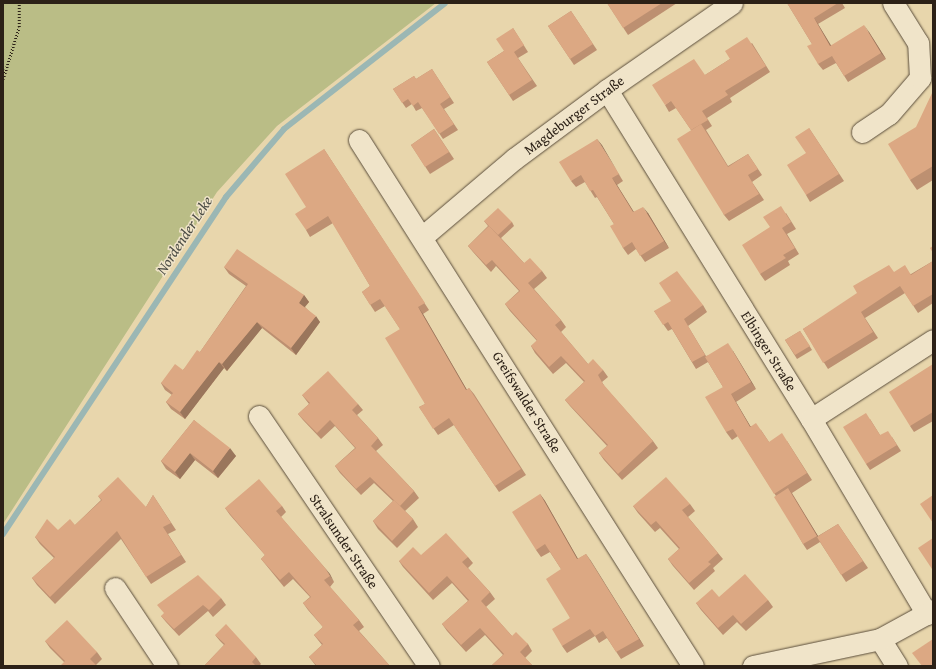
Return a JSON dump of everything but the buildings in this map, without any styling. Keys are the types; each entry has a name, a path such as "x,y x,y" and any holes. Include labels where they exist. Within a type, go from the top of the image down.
{"street":[{"name":"Magdeburger Straße","path":"422,237 514,159 606,90 732,3"},
{"path":"862,132 889,114 920,78 918,43 893,3"},
{"name":"Elbinger Straße","path":"606,90 930,612"},
{"name":"Greifswalder Straße","path":"359,140 694,666"},
{"path":"811,419 933,340"},
{"name":"Stralsunder Straße","path":"259,416 429,666"},
{"path":"115,588 167,666"},
{"path":"753,666 880,639 930,612"},
{"path":"880,639 897,666"}],"path":[{"path":"3,80 19,27 19,3"}],"green space":[{"path":"3,3 436,3 277,126 217,192 3,524"}],"waterway":[{"name":"Nordender Leke","path":"3,534 226,197 284,129 445,3"}]}
